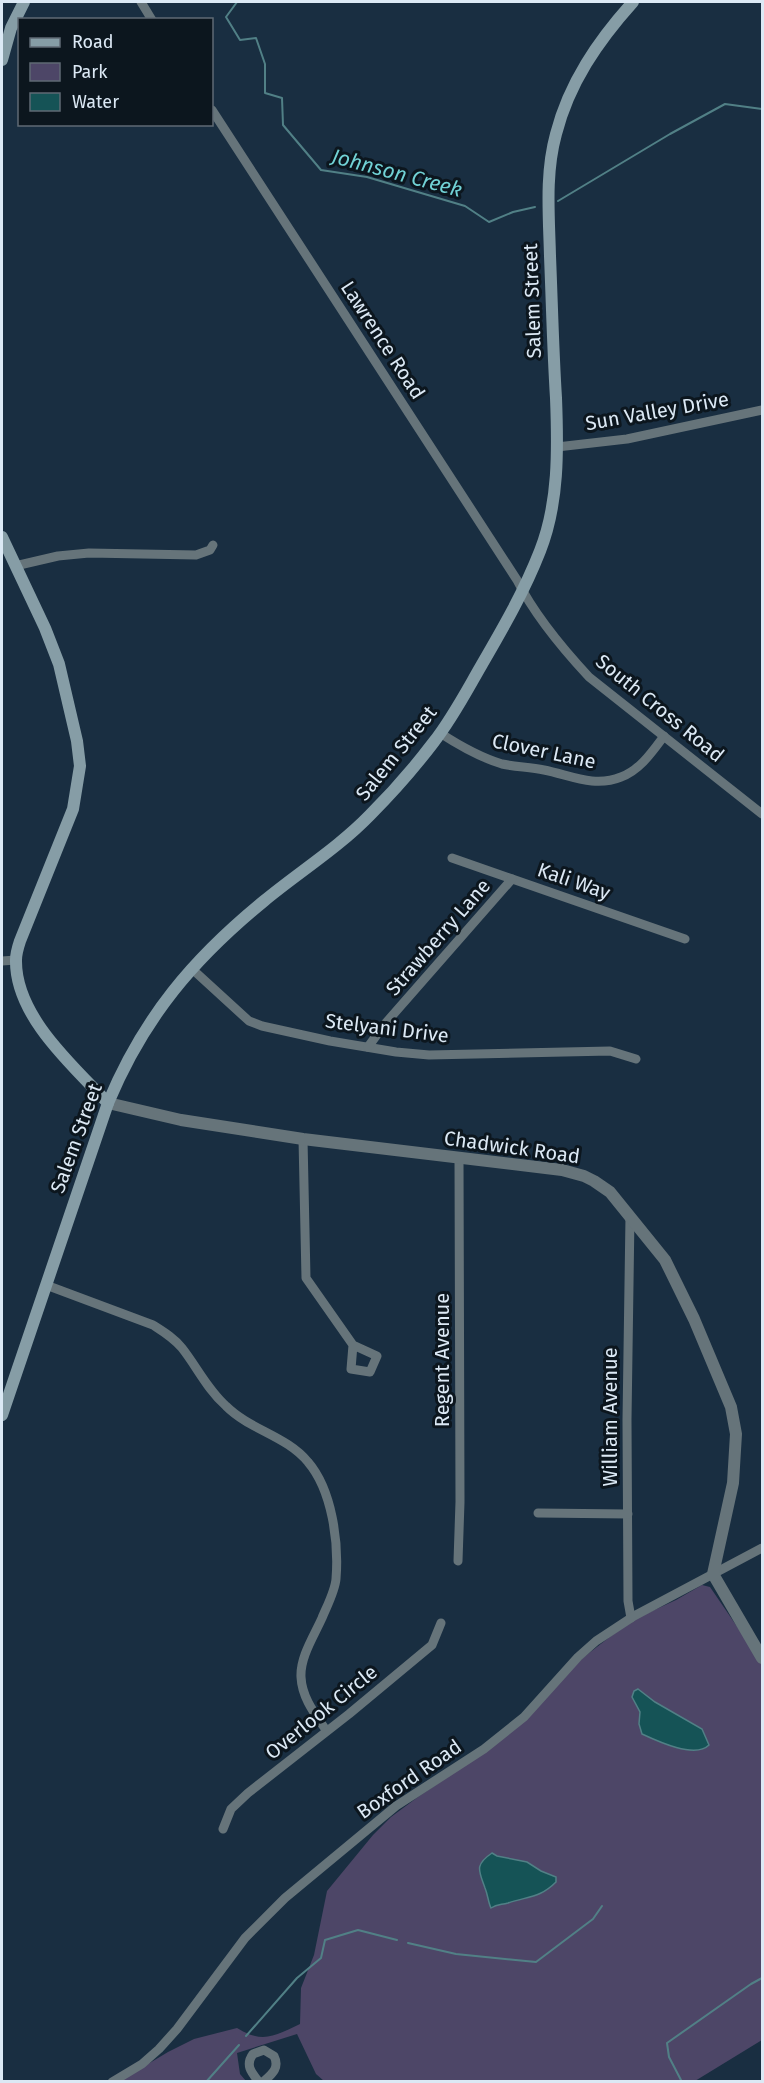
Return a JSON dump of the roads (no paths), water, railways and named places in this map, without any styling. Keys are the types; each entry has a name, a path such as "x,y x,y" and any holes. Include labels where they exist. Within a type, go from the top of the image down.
{"main road":[{"path":"2,60 11,28 24,2"},
{"name":"Salem Street","path":"2,1415 108,1103 131,1053 166,998 191,968 242,919 368,818 394,789 440,733 523,592 542,548 555,483 557,447 548,205 551,160 560,122 583,67 633,2"},
{"path":"2,537 45,628 59,664 80,766 74,808 29,914 16,960 20,984 32,1015 39,1025 63,1055 108,1103"}],"street":[{"path":"141,2 151,18"},
{"name":"Lawrence Road","path":"213,112 523,592"},
{"name":"Sun Valley Drive","path":"557,447 627,439 762,410"},
{"path":"15,566 58,556 89,553 196,555 210,550 213,545"},
{"name":"South Cross Road","path":"523,592 574,661 589,677 762,814"},
{"name":"Clover Lane","path":"440,733 465,750 503,764 545,770 593,782 620,778 633,772 664,736"},
{"name":"Kali Way","path":"452,858 685,939"},
{"name":"Strawberry Lane","path":"368,1047 384,1025 512,879"},
{"path":"2,962 16,960"},
{"name":"Stelyani Drive","path":"191,968 249,1021 289,1032 396,1052 453,1055 610,1051 636,1059"},
{"name":"Chadwick Road","path":"108,1103 181,1120 303,1139 562,1170 584,1176 610,1192 658,1250 676,1278 733,1416 736,1434 734,1484 713,1574"},
{"path":"303,1139 306,1278 353,1345"},
{"name":"Regent Avenue","path":"458,1562 460,1502 459,1158"},
{"name":"William Avenue","path":"630,1216 628,1602 631,1618"},
{"path":"46,1285 153,1325 164,1332 181,1347 204,1382 227,1408 244,1421 299,1451 317,1474 330,1505 335,1544 336,1581 305,1656 301,1677 311,1708 326,1730"},
{"path":"538,1513 628,1514"},
{"name":"Boxford Road","path":"112,2082 142,2064 159,2049 177,2029 245,1938 285,1898 396,1806 484,1749 524,1717 578,1657 597,1641 631,1618 762,1548"},
{"path":"713,1574 762,1658"},
{"name":"Overlook Circle","path":"223,1829 231,1809 432,1645 441,1623"}],"water":[{"path":"638,1689 655,1702 702,1729 709,1745 703,1749 686,1750 642,1734 639,1724 640,1712 632,1697 634,1691"},
{"path":"492,1853 527,1862 556,1877 556,1882 539,1894 491,1908 479,1869 482,1861"}],"waterway":[{"name":"Johnson Creek","path":"237,2 226,17 240,40 256,38 265,64 265,93 282,98 283,125 321,170 367,177 465,206 489,222 513,212 535,207"},
{"path":"558,201 725,104 762,109"},
{"path":"408,1943 456,1954 536,1962 593,1919 602,1906"},
{"path":"246,2036 297,1978 321,1958 325,1940 358,1930 397,1940"},
{"path":"682,2082 669,2057 667,2043 762,1978"},
{"path":"206,2082 239,2045"}]}
